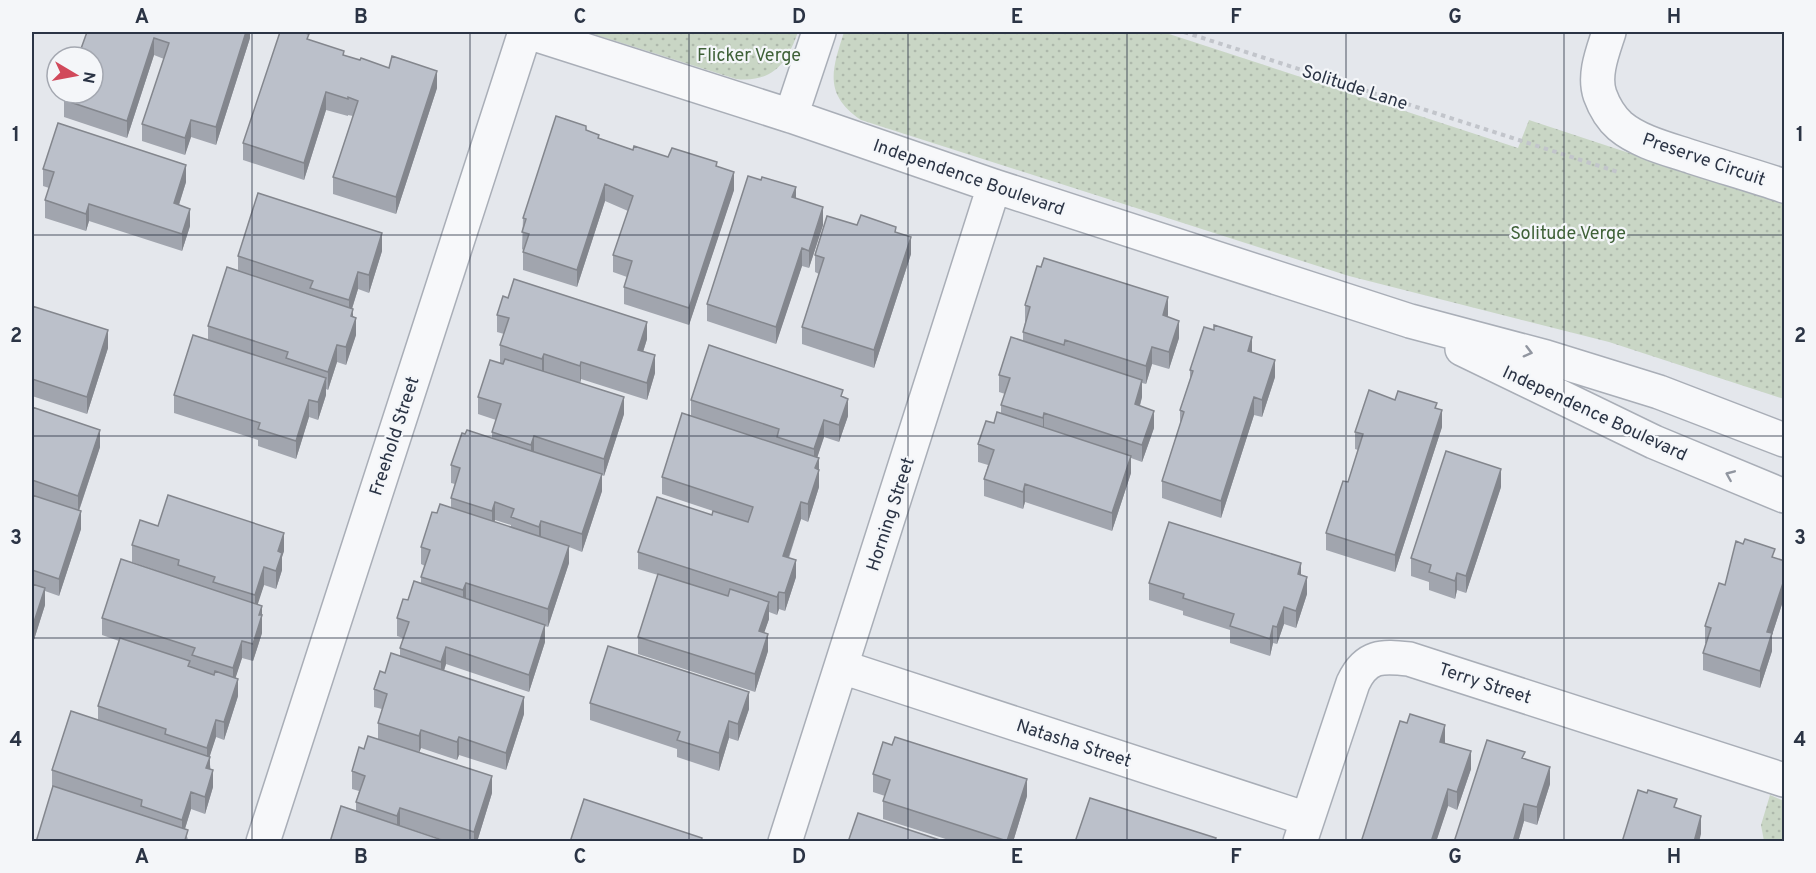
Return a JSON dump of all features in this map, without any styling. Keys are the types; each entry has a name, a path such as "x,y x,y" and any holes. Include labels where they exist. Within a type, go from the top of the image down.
{"street":[{"name":"Independence Boulevard","path":"526,32 791,116 994,186 1410,321 1546,357 1648,388 1779,436"},
{"name":"Freehold Street","path":"263,842 526,32"},
{"path":"791,116 819,32"},
{"name":"Preserve Circuit","path":"1609,32 1598,79 1600,94 1605,106 1620,126 1637,136 1672,150 1785,186"},
{"name":"Horning Street","path":"785,842 994,186"},
{"name":"Independence Boulevard","path":"1410,321 1479,358 1654,442 1785,496"},
{"name":"Terry Street","path":"1303,830 1353,683 1362,668 1377,658 1409,658 1785,780"},
{"name":"Natasha Street","path":"842,667 1303,830"}],"path":[{"name":"Solitude Lane","path":"1184,32 1527,142"}],"green space":[{"name":"Flicker Verge","path":"587,32 798,32 789,53 777,69 760,78 736,79"},
{"name":"Solitude Verge","path":"844,32 1163,32 1518,148 1529,120 1784,204 1784,399 1609,342 1349,276 861,120 841,101 836,91 834,70"},
{"path":"1770,795 1784,801 1784,841 1764,841 1761,825"}],"building":[{"path":"87,32 246,32 216,127 191,120 185,138 142,124 169,43 154,38 127,121 79,105 105,105 105,45 82,45"},
{"path":"280,32 309,34 307,39 344,51 343,55 360,60 361,58 389,68 392,56 437,71 396,197 333,177 358,101 348,97 348,99 326,92 304,163 243,143"},
{"path":"556,116 586,126 586,130 599,135 598,138 633,150 634,146 668,157 672,148 717,162 716,166 734,172 689,308 624,287 632,261 613,255 633,196 605,184 577,270 523,252 529,234 522,232 526,219 523,218"},
{"path":"58,123 186,165 174,203 190,209 182,234 89,204 86,214 45,200 54,172 43,169"},
{"path":"748,176 761,180 762,177 796,187 792,197 823,207 809,251 802,248 776,327 707,304"},
{"path":"258,193 382,233 369,275 358,272 349,300 310,288 313,281 238,256"},
{"path":"861,215 896,227 895,232 911,237 874,350 802,327 824,258 815,255 827,216 857,225"},
{"path":"1044,258 1168,297 1163,315 1179,321 1169,352 1152,347 1146,366 1065,340 1064,345 1023,332 1030,307 1025,305 1037,266 1041,267"},
{"path":"227,267 353,309 351,316 356,318 346,347 337,345 328,372 286,358 288,352 208,326"},
{"path":"514,279 647,322 638,350 655,355 647,383 581,362 580,366 544,354 542,359 500,345 509,318 497,315 503,296 508,298"},
{"path":"32,306 108,330 87,397 32,379"},
{"path":"1214,325 1252,337 1248,351 1275,360 1262,400 1254,397 1221,501 1162,481 1184,412 1180,410 1204,327 1214,330"},
{"path":"193,335 326,378 318,402 309,400 296,441 258,429 260,423 174,395"},
{"path":"1011,337 1142,380 1135,404 1154,411 1142,445 1044,413 1043,418 1001,405 1010,378 999,375"},
{"path":"709,345 843,390 841,396 848,399 839,425 824,420 814,449 777,437 779,429 691,400"},
{"path":"505,359 624,397 604,459 534,436 531,445 492,432 501,404 478,397 490,360 503,364"},
{"path":"1369,390 1395,400 1398,391 1437,403 1435,408 1442,410 1395,555 1326,533 1343,481 1348,482 1363,434 1355,432"},
{"path":"32,407 100,430 78,496 32,480"},
{"path":"997,412 1131,456 1112,513 1025,484 1023,492 984,479 994,450 978,444 986,421 994,423"},
{"path":"682,413 819,458 815,468 819,470 808,504 801,502 783,556 796,560 785,593 779,592 777,597 638,552 657,497 712,515 713,511 748,522 753,507 662,477"},
{"path":"467,430 602,474 582,534 541,521 539,527 511,517 514,509 495,502 492,511 451,498 460,468 451,465 462,433 465,434"},
{"path":"1446,451 1501,469 1466,576 1457,573 1455,581 1429,572 1431,565 1411,558"},
{"path":"32,495 81,511 59,579 32,570"},
{"path":"168,495 284,533 278,551 282,553 276,571 264,567 255,595 213,582 215,577 178,565 179,560 132,545 140,520 158,526"},
{"path":"440,504 569,546 548,609 466,583 463,590 421,577 430,550 421,547 432,512 437,513"},
{"path":"1169,522 1301,563 1298,574 1307,577 1296,611 1284,607 1277,627 1273,626 1270,639 1230,626 1234,614 1183,598 1184,594 1149,583"},
{"path":"1745,539 1775,549 1772,557 1785,561 1785,584 1783,583 1767,632 1772,633 1760,671 1703,653 1711,628 1705,626 1719,583 1725,585 1736,541 1743,544"},
{"path":"121,559 262,606 259,615 262,615 253,644 242,641 233,668 192,655 195,648 102,618"},
{"path":"658,574 728,596 730,589 769,602 759,631 768,634 755,674 638,637"},
{"path":"414,581 545,625 529,675 446,647 441,662 400,648 409,622 397,618 403,599 408,600"},
{"path":"32,584 45,588 32,628"},
{"path":"120,638 190,661 188,666 214,675 215,671 238,679 224,722 216,720 207,748 165,734 166,729 98,706"},
{"path":"608,646 749,692 738,724 729,721 719,753 677,740 680,732 590,703"},
{"path":"391,653 524,697 506,753 459,737 457,742 421,730 419,736 378,723 387,694 374,689 380,671 385,673"},
{"path":"71,711 210,757 206,768 213,770 205,797 191,792 182,820 141,806 142,800 52,770"},
{"path":"1410,714 1445,725 1440,742 1471,751 1457,792 1448,789 1431,842 1369,842 1362,839 1400,721 1407,723"},
{"path":"368,736 492,776 474,832 400,808 397,816 356,802 365,776 352,771 359,747 364,749"},
{"path":"895,737 1027,779 1007,841 883,801 890,780 873,774 883,742 892,745"},
{"path":"1487,740 1525,752 1522,758 1550,767 1537,807 1524,804 1513,842 1454,842"},
{"path":"53,786 188,830 185,840 191,842 36,842"},
{"path":"1638,790 1647,793 1648,790 1677,799 1674,807 1701,816 1694,842 1622,842"},
{"path":"1090,798 1216,838 1214,842 1075,842"},
{"path":"584,799 702,838 701,842 570,842"},
{"path":"341,806 448,842 330,842"},
{"path":"858,813 946,842 848,842"}]}
